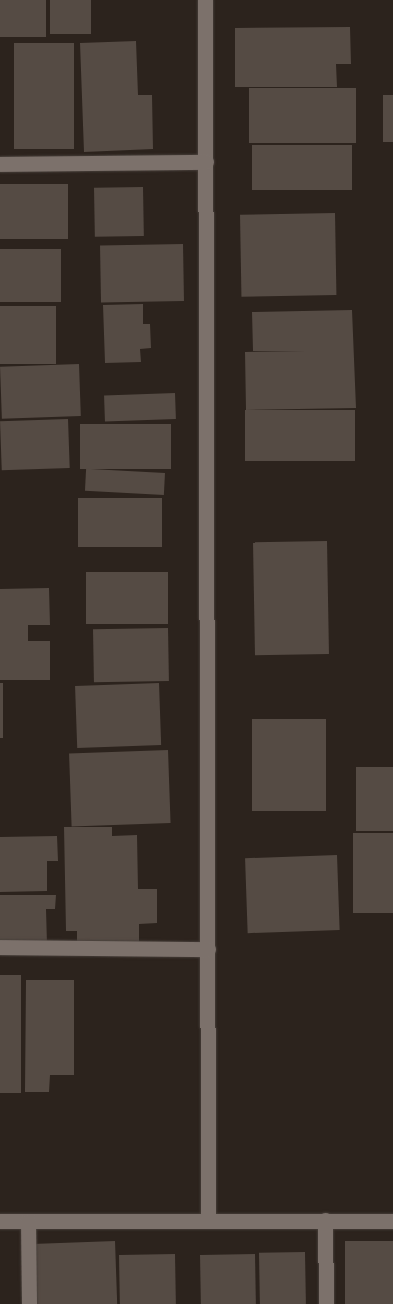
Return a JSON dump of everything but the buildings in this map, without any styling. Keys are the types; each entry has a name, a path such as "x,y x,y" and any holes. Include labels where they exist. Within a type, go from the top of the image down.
{"street":[{"path":"205,0 208,1220"},
{"path":"0,164 206,162"},
{"path":"0,947 208,949"},
{"path":"325,1220 326,1304"},
{"path":"0,1221 393,1221"},
{"path":"28,1221 30,1304"}]}
